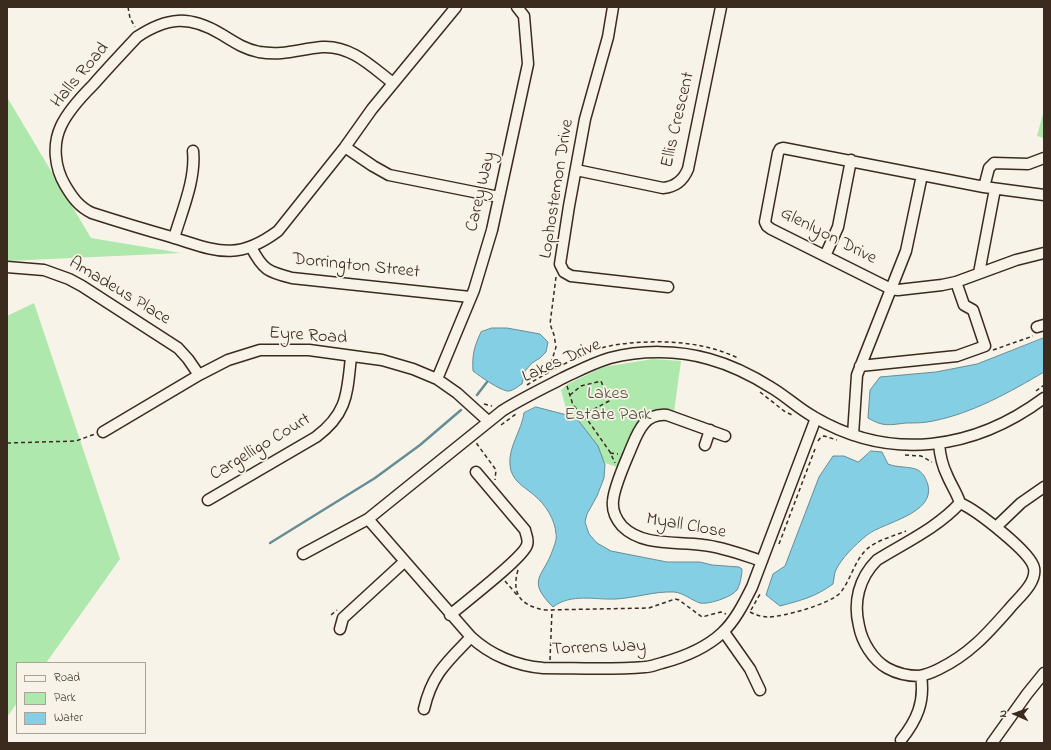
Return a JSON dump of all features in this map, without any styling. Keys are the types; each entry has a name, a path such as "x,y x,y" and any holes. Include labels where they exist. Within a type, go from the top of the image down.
{"street":[{"name":"Halls Road","path":"393,84 359,57 338,48 321,47 284,54 257,52 239,46 208,27 188,21 160,24 140,35 68,114 60,127 56,148 58,171 76,202 83,209 92,214 216,250 230,251 251,247 266,240 278,231 393,84 456,7"},
{"name":"Carey Way","path":"437,378 470,297 492,230 528,64 524,16 517,7"},
{"name":"Lophostemon Drive","path":"613,7 608,37 585,119 560,260 561,267 564,272 571,276 668,287"},
{"name":"Ellis Crescent","path":"576,170 656,187 667,187 680,183 688,169 721,7"},
{"path":"344,147 389,175 499,197"},
{"name":"Glenlyon Drive","path":"1044,195 984,187 787,148 780,149 778,153 764,222 771,229 891,289 898,290 956,282 1016,260 1044,253"},
{"path":"174,238 191,180 194,161 193,151"},
{"path":"984,187 989,168 994,163 1028,164 1044,158"},
{"path":"825,256 838,227 851,160"},
{"path":"853,435 856,375 907,245 922,175"},
{"path":"979,273 995,189"},
{"name":"Dorrington Street","path":"251,247 259,262 272,273 292,278 470,297"},
{"name":"Amadeus Place","path":"7,267 44,270 69,279 82,286 178,348 188,358 199,375"},
{"path":"860,366 957,356 985,346 973,310 964,305 956,282"},
{"name":"Eyre Road","path":"103,432 199,375 228,360 260,350 309,350 351,357 382,360 413,369 437,378 457,393 488,421"},
{"name":"Lakes Drive","path":"303,554 368,519 488,421 524,397 589,366 612,358 656,352 696,356 708,359 736,369 772,388 816,418 853,435 894,444 921,445 954,442 1001,425 1044,398"},
{"name":"Cargelligo Court","path":"208,500 316,437 330,425 344,404 351,357"},
{"name":"Myall Close","path":"725,436 667,415 660,414 650,418 638,434 616,490 613,501 613,509 617,521 631,534 642,538 664,542 703,545 762,561"},
{"name":"Torrens Way","path":"368,519 471,637 477,643 498,655 530,667 646,667 682,657 713,641 724,632 744,603 752,587 816,418"},
{"path":"705,445 710,430"},
{"path":"939,444 942,464 958,495 960,504"},
{"path":"450,614 517,558 527,545 528,538 525,530 476,472"},
{"path":"996,526 1021,503 1044,487"},
{"path":"960,504 969,507 996,526 1030,559 1034,568 1033,577 1029,587 977,644 948,664 921,676 896,672 882,664 874,656 862,637 857,612 858,592 866,574 877,560 926,531 951,513 960,504"},
{"path":"340,629 343,618 404,562"},
{"path":"724,632 745,661 760,690"},
{"path":"424,709 427,694 433,681 441,669 471,637"},
{"path":"992,743 1044,673"},
{"path":"900,740 916,719 922,692 921,676"}],"path":[{"path":"128,7 130,18 140,35"},
{"path":"556,369 552,360 556,349 556,343 550,324 556,277 558,274"},
{"path":"524,387 595,350 621,344 655,341 699,345 731,355 742,361"},
{"path":"569,396 581,386 601,381 609,401 583,415"},
{"path":"562,388 571,384"},
{"path":"567,386 573,405 589,422"},
{"path":"1036,391 1044,386"},
{"path":"758,392 795,417"},
{"path":"479,400 488,406 495,405"},
{"path":"497,428 521,411"},
{"path":"7,443 76,441 103,432"},
{"path":"809,437 818,441 824,436 843,442"},
{"path":"481,440 476,444 496,470 496,484"},
{"path":"610,453 617,454 622,452"},
{"path":"900,454 921,456 934,463"},
{"path":"750,612 761,616 774,617 830,600 840,593 862,555 868,548 908,530"},
{"path":"518,596 516,584 518,570 520,567"},
{"path":"504,580 518,596 535,608 552,610 649,608 675,599 679,600 702,617 721,612 725,614"},
{"path":"331,615 340,607"},
{"path":"545,660 550,660 552,610"}],"green space":[{"path":"7,97 91,238 181,253 7,261"},
{"path":"1044,110 1044,138 1037,136"},
{"path":"34,303 120,559 47,662 16,662 16,704 7,717 7,316"},
{"name":"Lakes Estate Park","path":"653,359 681,361 674,412 665,410 649,412 634,428 620,468 605,463 566,409 561,390 568,384 603,367"}],"water":[{"path":"492,328 507,328 540,334 548,342 546,352 532,363 525,371 522,384 511,391 499,388 473,371 473,356 481,332"},
{"path":"1044,338 1044,372 991,401 962,413 926,422 886,425 868,418 870,390 880,377 936,372 977,364"},
{"path":"536,407 567,415 578,420 598,446 605,465 604,478 597,496 587,514 585,522 589,534 597,543 611,551 667,562 700,562 712,565 739,567 742,571 737,590 725,598 714,602 704,603 697,602 678,593 667,592 616,599 583,598 567,600 553,607 545,598 538,584 539,578 556,541 554,523 549,512 542,503 515,479 510,465 511,452 521,426 524,413"},
{"path":"871,451 882,452 888,464 915,469 922,473 928,485 928,495 924,503 906,516 875,530 862,539 841,562 835,572 833,584 802,600 780,606 766,595 773,574 785,566 819,477 833,456 844,456 858,462"}],"waterway":[{"path":"477,395 487,382"},
{"path":"270,543 375,478 420,445 461,410"}]}
